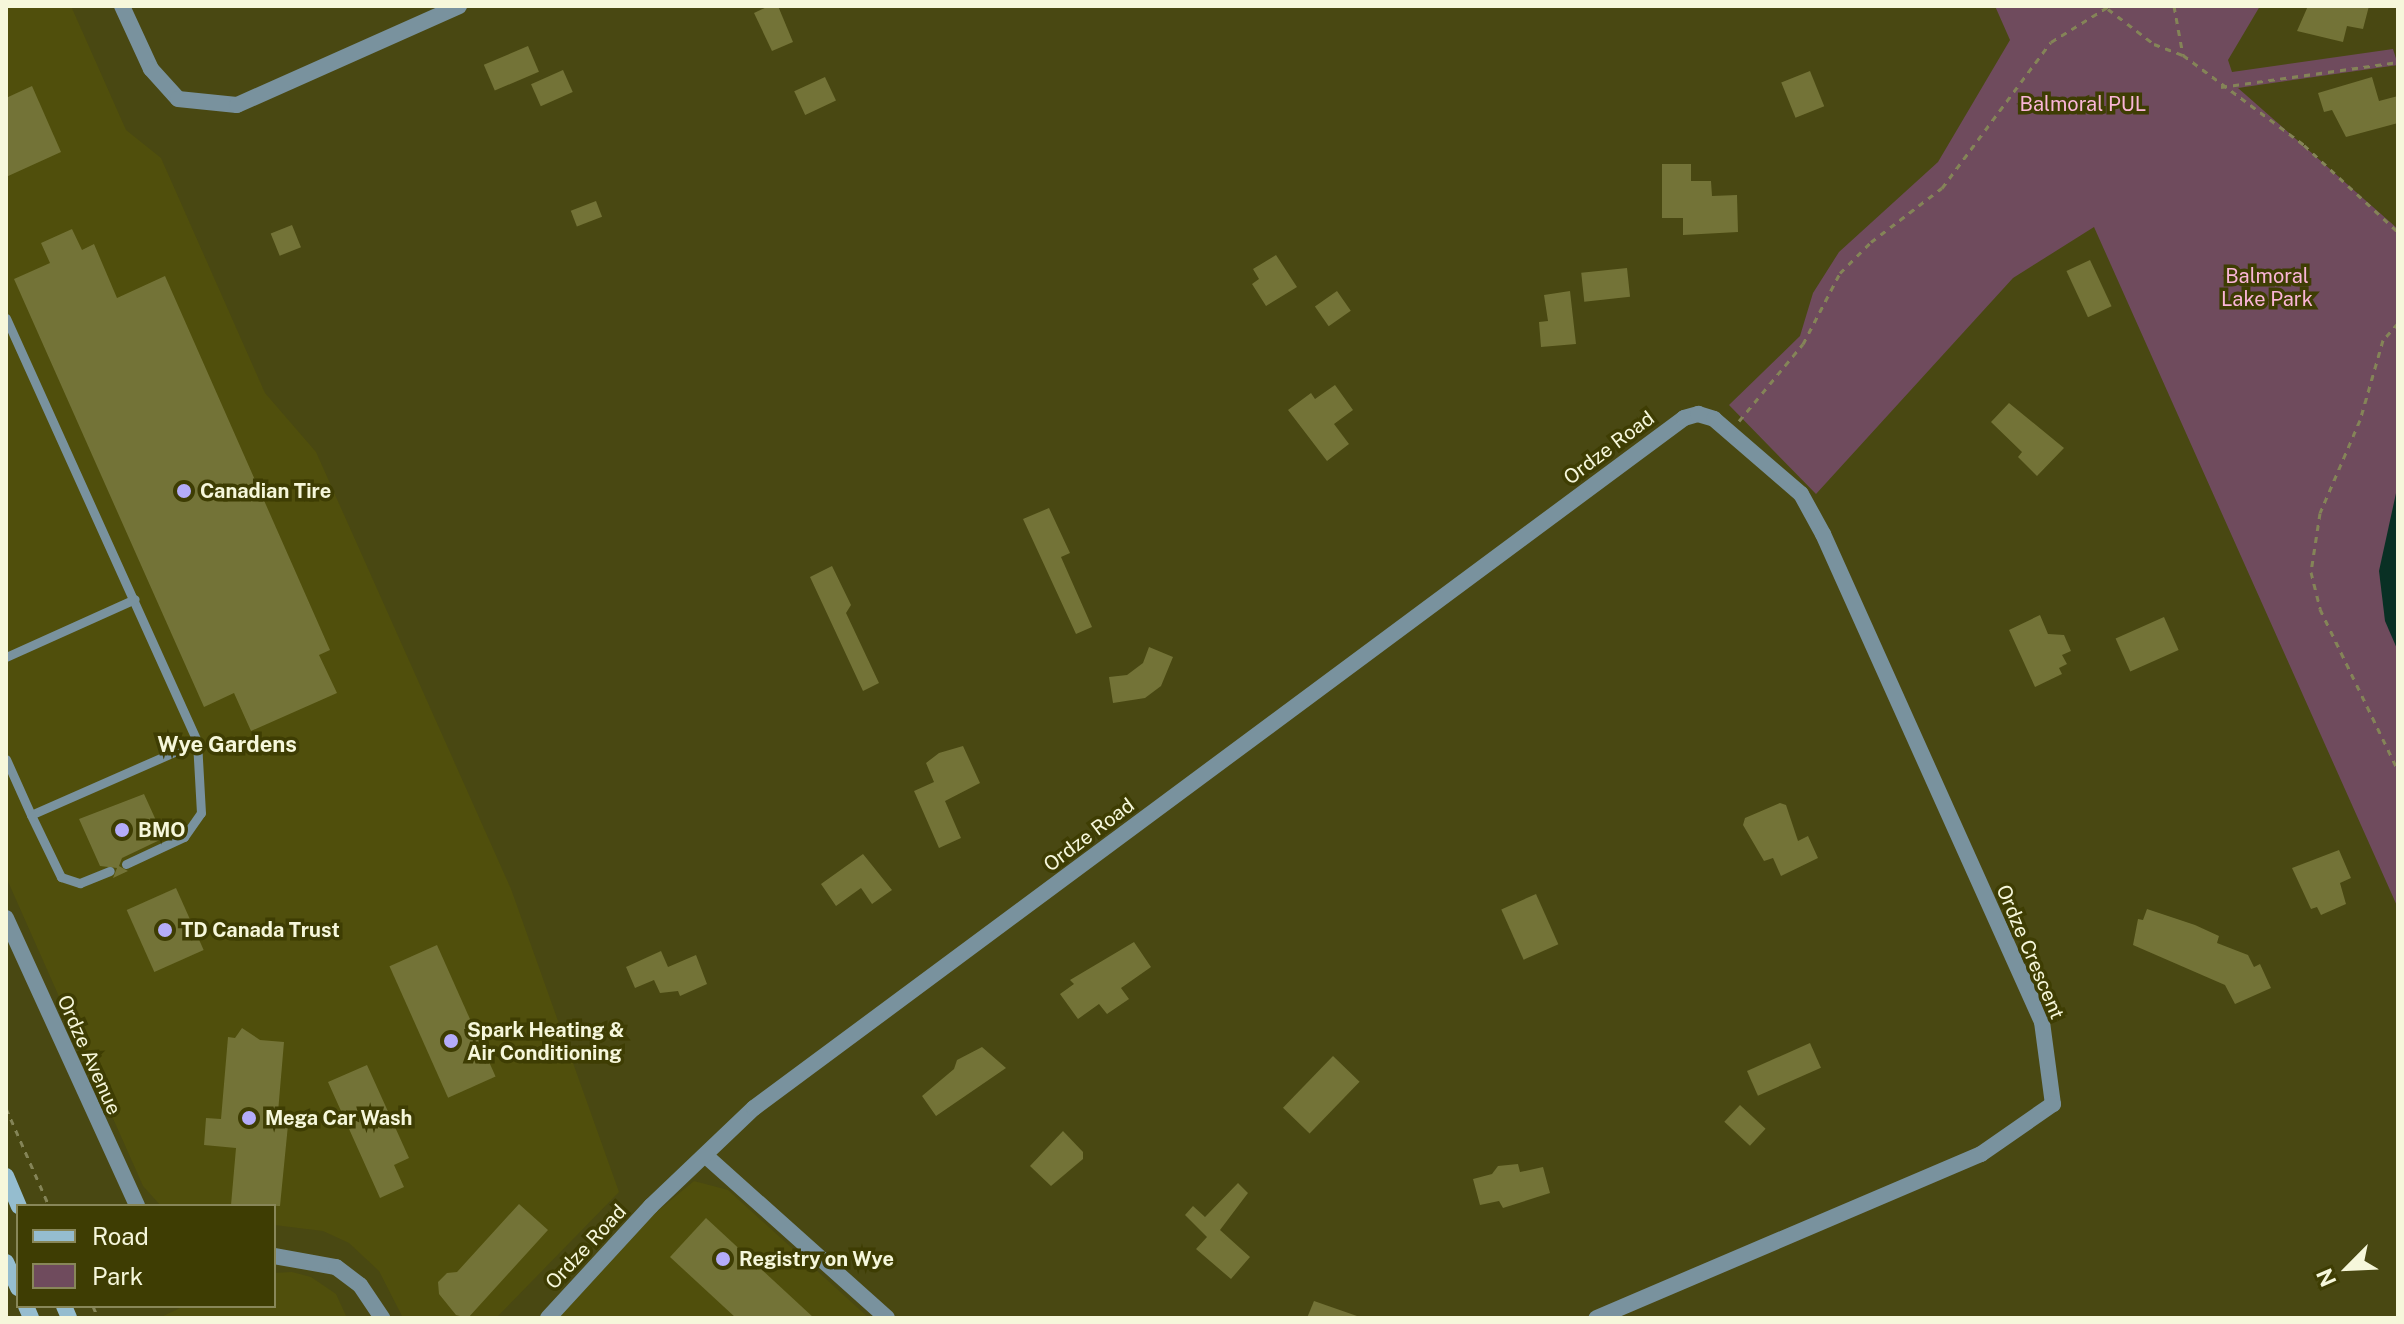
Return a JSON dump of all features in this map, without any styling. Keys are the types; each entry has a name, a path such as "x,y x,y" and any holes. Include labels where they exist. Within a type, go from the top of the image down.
{"main road":[{"path":"6,1176 18,1204"},
{"path":"6,1262 16,1284"}],"street":[{"path":"122,6 151,69 178,99 237,105 459,6"},
{"name":"Ordze Crescent","path":"1596,1318 1981,1154 2053,1104 2042,1022 1823,534 1801,494 1731,432 1698,414 1684,418"},
{"name":"Ordze Road","path":"548,1318 651,1206 754,1108 1684,418"},
{"name":"Ordze Avenue","path":"6,918 136,1204"},
{"path":"706,1156 887,1318"},
{"path":"276,1256 336,1267 360,1285 382,1318"}],"lane":[{"path":"6,318 197,742 201,813 184,837 126,864"},
{"path":"6,657 135,599"},
{"path":"31,815 197,742"},
{"path":"6,759 61,877 80,883 110,871"}],"path":[{"path":"2174,6 2183,55"},
{"path":"1731,432 1803,344 1840,273 1871,242 1942,188 2051,42 2108,7 2154,44 2183,55 2221,87 2304,145 2398,232"},
{"path":"2221,87 2398,62"},
{"path":"2398,323 2383,340 2360,420 2320,513 2311,572 2320,609 2398,770"},
{"path":"6,1108 48,1204"}],"shaded area":[{"path":"6,6 71,6 126,130 161,158 265,393 316,452 511,889 619,1192 496,1318 403,1318 379,1271 349,1243 323,1231 276,1225 276,1204 159,1204 143,1186 6,877"},
{"path":"2398,484 2398,651 2385,621 2379,571"},
{"path":"694,1181 728,1190 869,1318 551,1318 654,1214"},
{"path":"292,1272 311,1277 336,1294 347,1318 159,1318 180,1308 276,1308 276,1273"}],"green space":[{"path":"1995,6 2260,6 2228,60 2232,72 2393,49 2398,65 2238,88 2398,229 2398,908 2094,227 2013,278 1816,494 1729,405 1800,336 1813,293 1839,252 1938,162 2010,40"}],"building":[{"path":"769,6 778,6 793,42 772,51 754,13"},
{"path":"2308,6 2369,6 2363,29 2347,26 2343,42 2297,31"},
{"path":"528,46 539,72 495,91 484,65"},
{"path":"563,70 573,92 541,106 531,84"},
{"path":"1810,71 1824,106 1795,118 1781,83"},
{"path":"825,77 836,101 805,115 794,91"},
{"path":"2372,77 2379,101 2398,96 2398,123 2346,137 2332,110 2324,112 2318,93"},
{"path":"32,86 61,152 6,177 6,98"},
{"path":"1662,164 1691,164 1691,181 1711,181 1712,196 1737,195 1738,232 1683,235 1683,218 1662,218"},
{"path":"596,201 602,217 577,227 571,211"},
{"path":"292,225 301,247 280,256 271,234"},
{"name":"Canadian Tire","path":"72,229 82,250 94,244 117,298 165,276 330,650 319,655 337,693 251,731 234,693 204,707 14,279 50,263 41,243"},
{"path":"1276,255 1297,287 1266,306 1252,284 1259,279 1253,269"},
{"path":"2090,260 2112,306 2088,317 2066,271"},
{"path":"1627,268 1630,297 1584,302 1581,273"},
{"path":"1337,291 1351,311 1329,326 1315,306"},
{"path":"1570,291 1576,344 1541,347 1539,322 1548,321 1544,295"},
{"path":"1335,385 1353,410 1334,424 1349,444 1327,461 1288,410 1311,393 1315,399"},
{"path":"2009,403 2064,448 2037,476 2018,457 2022,452 1991,422"},
{"path":"1049,508 1070,553 1061,557 1092,627 1076,634 1023,519"},
{"path":"832,566 851,605 846,613 879,683 863,691 810,577"},
{"path":"2040,615 2048,634 2064,635 2071,651 2062,655 2067,664 2059,668 2062,674 2035,687 2009,630"},
{"path":"2164,617 2179,650 2130,671 2116,639"},
{"path":"1149,647 1173,657 1161,686 1145,698 1113,703 1109,677 1127,675 1143,663"},
{"path":"963,746 980,783 945,801 961,838 939,848 914,791 934,782 926,763 939,753"},
{"name":"BMO","path":"144,794 164,838 122,858 119,866 128,871 113,878 117,868 100,866 79,819"},
{"path":"1780,803 1786,805 1798,841 1808,836 1818,858 1781,876 1773,858 1764,861 1743,825 1745,818"},
{"path":"2339,850 2351,878 2340,883 2346,904 2321,915 2317,907 2311,909 2292,868"},
{"path":"863,854 892,890 872,904 861,888 836,906 821,884"},
{"name":"TD Canada Trust","path":"176,888 204,950 154,972 127,910"},
{"path":"1536,894 1558,944 1524,960 1501,909"},
{"path":"2147,909 2219,936 2217,943 2248,955 2254,967 2260,964 2271,988 2235,1004 2225,985 2133,945 2138,919 2143,920"},
{"path":"1134,942 1151,967 1121,988 1129,999 1107,1014 1099,1004 1078,1019 1060,994 1074,984 1070,980"},
{"name":"Spark Heating & Air Conditioning","path":"437,945 496,1077 448,1098 389,966"},
{"path":"661,951 668,967 696,955 707,984 680,996 678,991 660,993 654,980 635,988 626,967"},
{"name":"Mega Car Wash","path":"242,1028 260,1040 284,1042 277,1124 288,1125 280,1206 231,1204 236,1148 204,1145 206,1118 221,1119 228,1037 235,1038"},
{"path":"1810,1043 1821,1068 1758,1096 1747,1071"},
{"path":"982,1047 1006,1068 936,1116 922,1096 954,1069 957,1060"},
{"path":"1333,1056 1360,1082 1310,1133 1283,1108"},
{"path":"367,1065 409,1158 394,1165 404,1187 380,1198 328,1082"},
{"path":"1740,1105 1766,1129 1750,1146 1724,1122"},
{"path":"1063,1131 1083,1152 1083,1159 1051,1186 1030,1166"},
{"path":"1518,1164 1520,1172 1543,1167 1550,1193 1503,1208 1499,1201 1480,1205 1473,1179 1492,1174 1498,1166"},
{"path":"1238,1183 1248,1193 1220,1230 1250,1257 1231,1279 1196,1249 1207,1237 1185,1215 1193,1206 1205,1217"},
{"path":"519,1204 548,1230 468,1318 456,1315 439,1294 438,1282 447,1273 457,1272"},
{"path":"706,1218 814,1318 736,1318 670,1257"},
{"path":"1314,1301 1357,1316 1307,1318"}],"place":[{"name":"Canadian Tire","path":"184,491"},
{"name":"BMO","path":"122,830"},
{"name":"TD Canada Trust","path":"165,930"},
{"name":"Spark Heating & Air Conditioning","path":"451,1041"},
{"name":"Mega Car Wash","path":"249,1118"},
{"name":"Registry on Wye","path":"723,1259"}],"district":[{"name":"Wye Gardens","path":"227,745"}],"park label":[{"name":"Balmoral PUL","path":"2083,104"},
{"name":"Balmoral Lake Park","path":"2267,288"}]}
